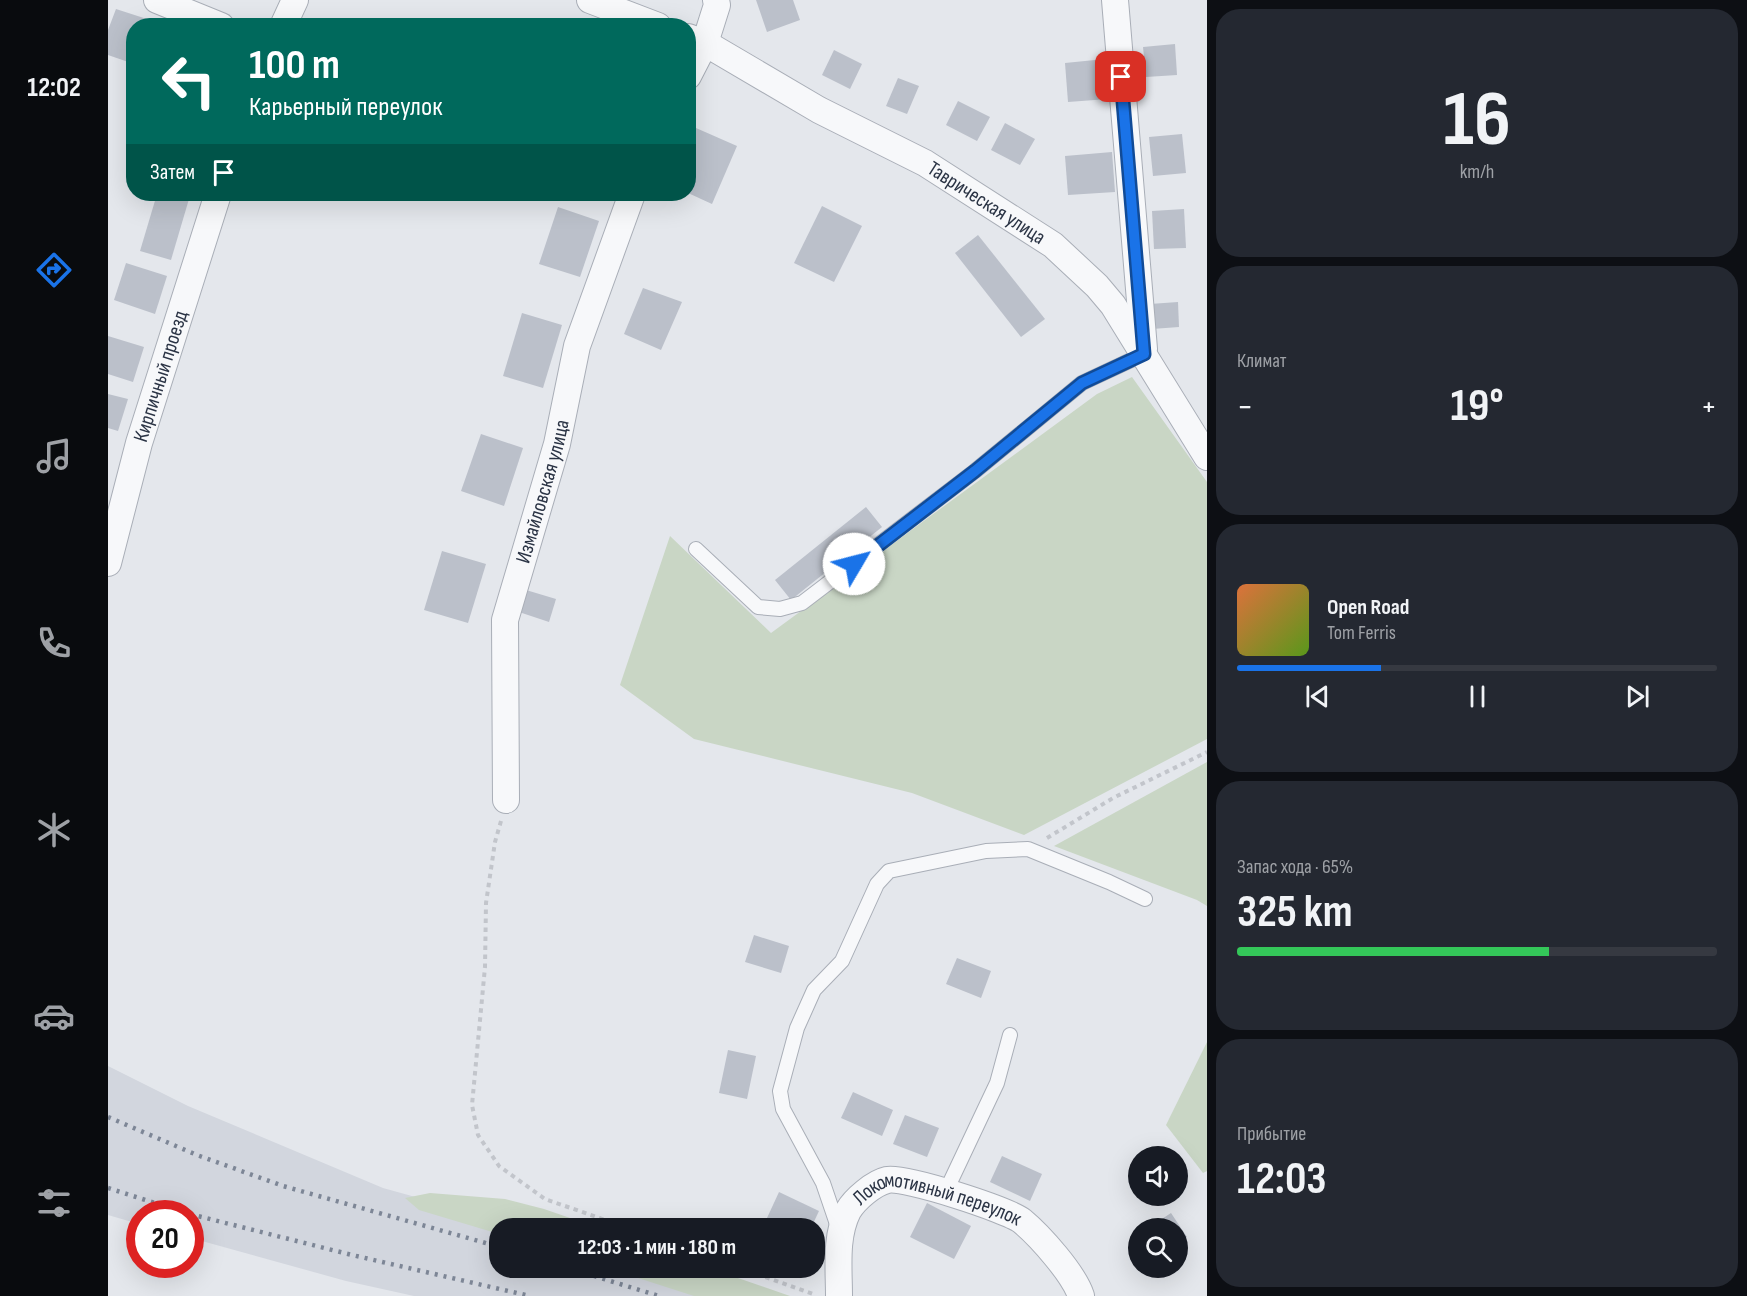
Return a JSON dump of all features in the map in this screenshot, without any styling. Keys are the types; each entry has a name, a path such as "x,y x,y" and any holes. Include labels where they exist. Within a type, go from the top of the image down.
{"street":[{"path":"157,0 201,18"},
{"path":"287,18 295,0"},
{"path":"590,0 637,18"},
{"path":"697,40 717,5 716,0"},
{"path":"1114,0 1144,354"},
{"name":"Таврическая улица","path":"697,40 819,110 925,164 1053,245 1097,286 1113,305 1207,457"},
{"name":"Кирпичный проезд","path":"108,563 139,443 216,201"},
{"name":"Измайловская улица","path":"506,800 505,620 557,444 577,346 629,201"},
{"name":"Локомотивный переулок","path":"838,1296 840,1232 849,1209 864,1192 888,1180 946,1191 1020,1220 1044,1243 1077,1286 1081,1296"}],"lane":[{"path":"696,549 758,607 780,609 802,603 975,471 1082,383 1144,354"},
{"path":"840,1232 823,1183 783,1109 780,1091 797,1028 814,990 842,961 877,885 889,871 986,851 1028,849 1145,899"},
{"path":"946,1191 998,1083 1010,1035"}],"path":[{"path":"1028,849 1113,798 1207,752"},
{"path":"506,800 495,842 486,903 485,967 472,1105 478,1134 499,1166 545,1199 599,1218"},
{"path":"768,1278 819,1296"}],"shaded area":[{"path":"108,1066 188,1106 383,1188 491,1218 489,1218 489,1278 721,1278 772,1296 414,1296 346,1281 204,1242 204,1200 126,1200 126,1220 108,1215"}],"green space":[{"path":"1132,377 1207,482 1207,739 1024,835 912,793 694,739 620,685 670,536 771,633 1097,394"},
{"path":"1207,762 1207,906 1197,900 1054,846"},
{"path":"1207,1042 1207,1171 1203,1173 1188,1154 1188,1146 1182,1146 1166,1125"},
{"path":"430,1193 505,1199 570,1218 489,1218 489,1231 419,1210 405,1198"},
{"path":"638,1278 738,1278 790,1296 694,1296"}],"building":[{"path":"756,0 793,0 800,20 767,32"},
{"path":"116,9 144,18 126,18 126,61 108,55 108,30"},
{"path":"1175,44 1177,75 1146,77 1143,47"},
{"path":"834,50 862,64 850,89 822,75"},
{"path":"1105,59 1108,99 1068,102 1065,63"},
{"path":"898,78 919,86 907,114 886,106"},
{"path":"958,101 990,117 977,141 946,125"},
{"path":"1005,123 1035,139 1020,165 991,150"},
{"path":"696,128 737,146 712,204 696,197"},
{"path":"1182,134 1186,173 1153,176 1149,137"},
{"path":"1112,152 1115,192 1068,195 1065,156"},
{"path":"155,201 188,201 171,260 140,251"},
{"path":"822,206 862,226 834,282 794,263"},
{"path":"558,207 599,221 580,277 539,264"},
{"path":"1184,209 1186,248 1154,249 1152,211"},
{"path":"978,235 1045,319 1021,337 955,253"},
{"path":"126,263 167,276 155,314 114,300"},
{"path":"643,288 682,302 661,350 624,334"},
{"path":"1178,302 1179,327 1152,329 1150,304"},
{"path":"522,313 562,325 543,388 503,376"},
{"path":"108,336 144,347 133,382 108,374"},
{"path":"108,394 128,399 118,431 108,428"},
{"path":"481,434 523,448 504,506 461,491"},
{"path":"866,507 882,527 791,600 775,580"},
{"path":"442,551 486,564 468,623 424,610"},
{"path":"526,590 556,599 549,622 519,612"},
{"path":"754,935 789,946 781,973 745,962"},
{"path":"957,958 991,971 981,998 946,984"},
{"path":"728,1050 756,1056 747,1099 719,1093"},
{"path":"853,1092 893,1110 882,1136 841,1118"},
{"path":"905,1115 939,1128 927,1157 893,1144"},
{"path":"1002,1156 1042,1174 1030,1201 990,1182"},
{"path":"779,1192 819,1211 816,1218 767,1218"},
{"path":"927,1203 971,1226 954,1259 910,1237"},
{"path":"1171,1213 1174,1218 1163,1218"}],"railway":[{"path":"108,1117 197,1155 283,1186 489,1244"},
{"path":"108,1188 145,1200"},
{"path":"204,1218 530,1296"},
{"path":"600,1278 659,1296"}],"route":[{"path":"854,564 975,471 1082,383 1144,354 1121,77"}]}
